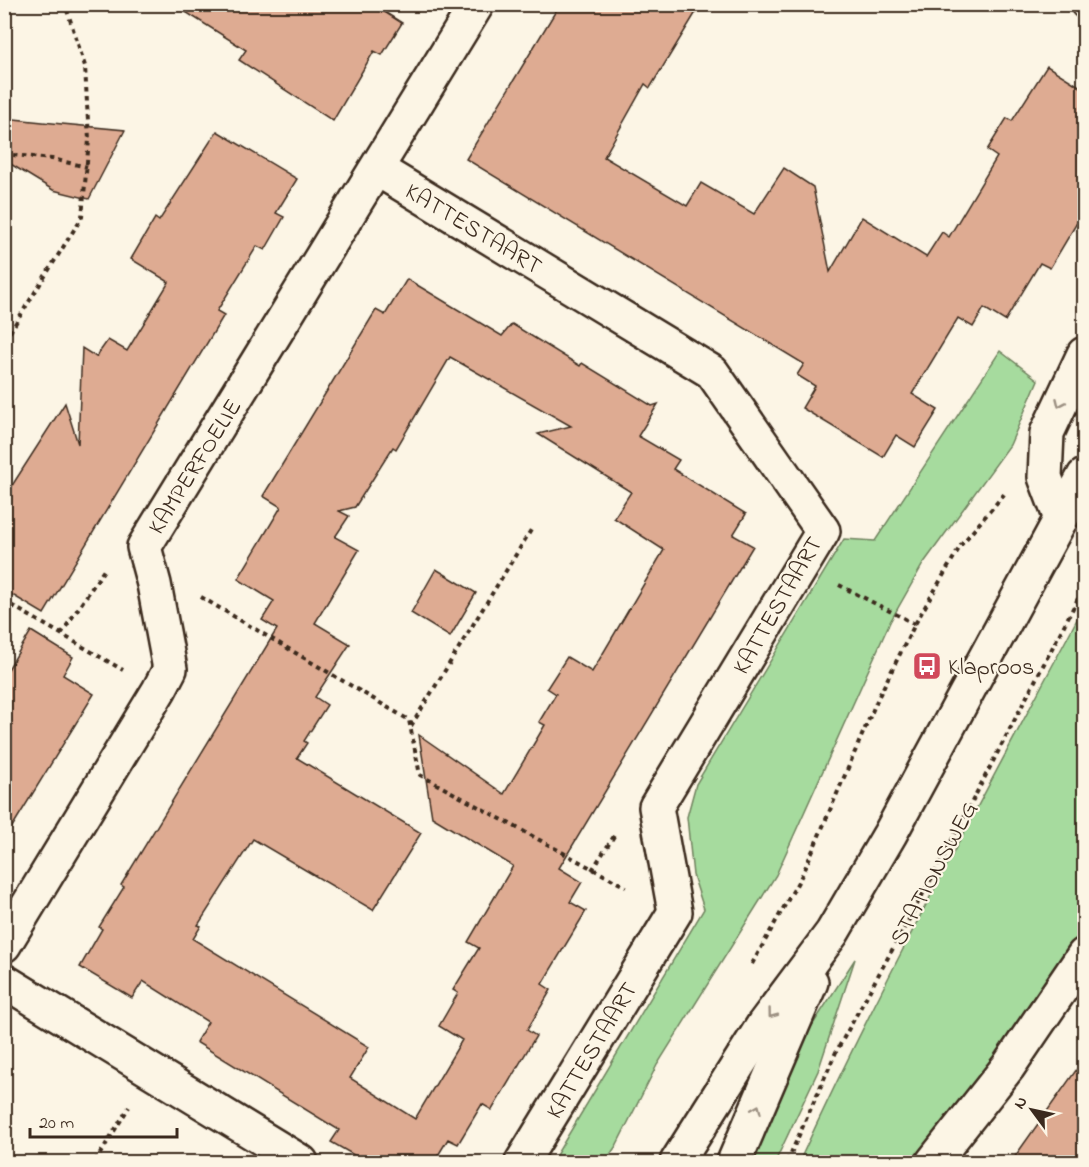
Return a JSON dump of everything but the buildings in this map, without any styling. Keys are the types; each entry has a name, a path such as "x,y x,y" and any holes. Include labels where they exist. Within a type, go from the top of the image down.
{"street":[{"name":"KAMPERFOELIE","path":"4,945 170,669 154,584 144,547 477,4"},
{"name":"KATTESTAART","path":"377,169 712,372 823,531 656,807 675,912 522,1162"},
{"path":"1061,519 1046,477 1047,433 1084,354"},
{"path":"677,1162 764,1024 832,933 890,834 1084,476"},
{"path":"734,1162 832,933"},
{"path":"933,1162 1008,1067 1084,955"},
{"path":"4,981 301,1162"}],"path":[{"path":"5,340 82,217 89,140 85,66 65,4"},
{"path":"4,154 52,159 87,167"},
{"path":"750,967 803,873 878,698 915,624 961,546 1019,477 1046,455"},
{"path":"410,727 531,530"},
{"path":"61,634 120,546 144,547"},
{"path":"801,566 915,624"},
{"path":"154,584 173,581 409,720 420,776 592,870 675,912"},
{"name":"STATIONSWEG","path":"787,1162 836,1052 941,861 1084,586"},
{"path":"4,601 159,690"},
{"path":"95,1162 151,1071"}],"green space":[{"path":"1000,351 1038,380 1010,445 923,564 890,622 776,875 657,1065 616,1146 605,1162 552,1162 704,909 693,875 687,817 696,784 844,539 875,541"},
{"path":"1084,606 1084,930 1010,1041 915,1162 799,1162 902,952"},
{"path":"855,959 818,1071 775,1162 746,1162 788,1063"}],"place":[{"name":"Klaproos","path":"927,666"}]}
